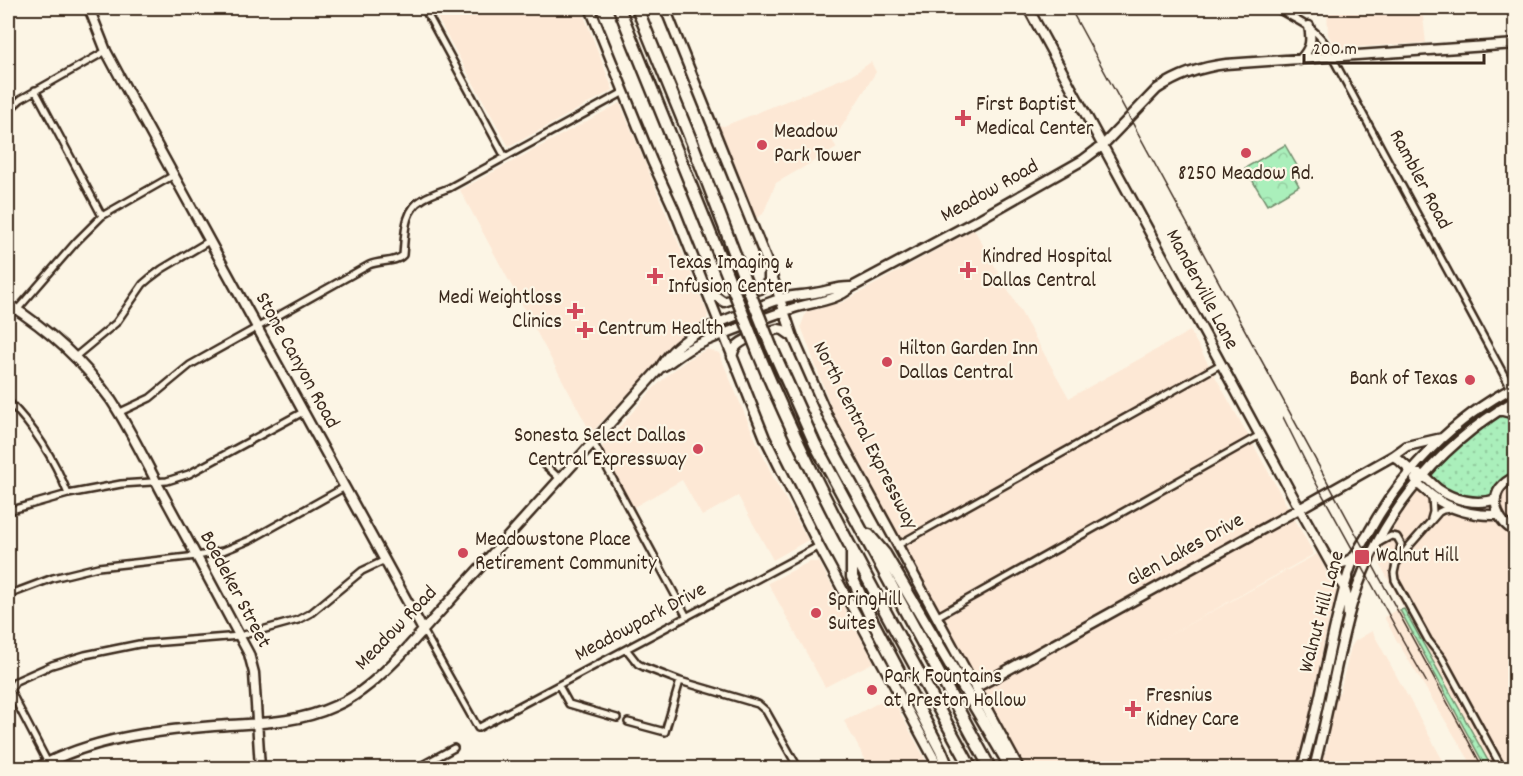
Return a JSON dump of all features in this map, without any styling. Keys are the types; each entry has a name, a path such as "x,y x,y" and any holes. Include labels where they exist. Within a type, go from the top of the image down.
{"highway":[{"path":"619,8 758,352 801,451 971,768"},
{"name":"North Central Expressway","path":"637,8 771,346 815,444 990,768"},
{"path":"856,522 885,554 1011,768"},
{"path":"852,549 852,577 872,621 948,768"}],"street":[{"name":"Stone Canyon Road","path":"89,8 106,51 478,728"},
{"path":"424,8 505,157"},
{"path":"590,8 674,209 765,438 819,546 939,768"},
{"name":"North Central Expressway","path":"665,8 768,264 793,337 840,441 1019,768"},
{"name":"Manderville Lane","path":"1028,8 1344,588"},
{"name":"Rambler Road","path":"1276,8 1309,26 1318,34 1514,396"},
{"path":"1300,60 1310,46 1309,26"},
{"name":"Meadow Road","path":"660,368 693,346 784,311 846,293 1054,177 1103,145 1157,89 1177,77 1219,65 1515,44"},
{"path":"8,111 35,90 106,51"},
{"path":"35,90 102,216"},
{"path":"118,413 150,398 185,368 369,265 377,261 402,258 407,217 421,200 449,188 624,92"},
{"path":"8,304 16,310 102,216 174,175"},
{"path":"75,357 116,323 143,284 162,269 209,241"},
{"path":"704,286 720,301 733,299 766,285 770,277 768,264"},
{"name":"Meadow Road","path":"37,768 98,743 146,732 281,722 314,714 351,698 383,674 674,350 695,334 780,299 844,286 852,288"},
{"name":"Boedeker Street","path":"16,310 46,331 75,357 118,413 240,636 253,664 260,768"},
{"path":"732,357 738,344 778,329 793,337"},
{"path":"898,545 1221,364"},
{"name":"Walnut Hill Lane","path":"1314,768 1348,618 1361,577 1386,526 1420,479 1456,442 1514,396"},
{"name":"Walnut Hill Lane","path":"1302,768 1310,742 1344,588 1355,556 1383,507 1411,470 1442,438 1470,415 1514,396"},
{"path":"8,401 40,438 54,461 68,494"},
{"path":"1499,410 1515,416"},
{"path":"8,511 68,494 121,484 167,481 189,474 303,412"},
{"path":"936,617 1260,435"},
{"name":"Glen Lakes Drive","path":"975,688 1299,509 1407,446 1442,438"},
{"path":"592,442 687,617"},
{"path":"1395,454 1420,479 1432,497 1433,512 1430,521"},
{"path":"543,463 560,478"},
{"path":"1515,477 1506,481 1496,499 1498,515 1506,526 1515,532"},
{"path":"1420,479 1458,498 1481,503 1496,499"},
{"path":"8,595 53,578 98,567 197,556 235,547 345,487"},
{"path":"1405,497 1418,494 1432,497 1455,509 1474,514 1498,515"},
{"path":"1455,509 1443,510 1430,521 1394,567 1395,580 1428,640 1442,658 1502,768"},
{"path":"1376,545 1390,536 1397,537 1401,544 1399,560"},
{"name":"Meadowpark Drive","path":"478,728 819,546"},
{"path":"1327,558 1337,564 1342,564 1355,556"},
{"path":"48,763 12,692 11,688 16,681 52,666 115,648 240,636 284,624 312,613 362,572 385,560"},
{"path":"1344,588 1347,596 1348,618"},
{"path":"627,650 638,664 644,667 680,681 756,702 762,706 796,764"},
{"path":"628,722 665,732 680,681"},
{"path":"559,686 569,704 617,718"},
{"path":"1320,694 1330,697"},
{"path":"417,768 454,748"}],"shaded area":[{"path":"442,8 581,8 613,90 509,147 434,12"},
{"path":"1327,8 1422,8 1426,43 1340,48 1335,46 1328,35"},
{"path":"871,62 876,72 834,139 833,142 837,148 776,183 763,214 753,220 717,125 724,126 854,74"},
{"path":"620,103 708,314 705,324 674,346 591,433 460,190"},
{"path":"974,229 1069,398 1190,331 1314,554 1162,639 1317,554 1337,592 1328,625 1307,733 1296,768 1022,768 837,423 801,326 806,312 843,302"},
{"path":"707,349 719,353 773,477 808,540 773,560 738,496 702,516 682,480 632,508 600,449 670,373"},
{"path":"1515,407 1515,768 1492,768 1377,559 1406,504 1431,472 1497,418"},
{"path":"809,562 819,562 874,662 825,687 768,583"},
{"path":"1399,608 1486,768 1474,768 1397,641 1384,617"},
{"path":"1372,631 1447,768 1320,768 1328,744 1331,705 1340,691 1351,647 1355,641"},
{"path":"891,696 930,768 870,768 844,721"}],"green space":[{"path":"1285,145 1300,171 1293,175 1299,186 1267,205 1245,168"},
{"path":"1507,415 1515,420 1515,472 1501,481 1491,496 1465,497 1426,476 1462,442 1495,418"},
{"path":"1404,609 1492,768 1486,768 1400,610"}],"waterway":[{"path":"935,13 937,8"}],"tram line":[{"path":"1070,8 1483,768"},
{"path":"1283,417 1316,483 1427,683"}],"place":[{"name":"First Baptist Medical Center","path":"963,118"},
{"name":"Meadow Park Tower","path":"762,145"},
{"name":"8250 Meadow Rd.","path":"1246,153"},
{"name":"Kindred Hospital Dallas Central","path":"968,270"},
{"name":"Texas Imaging & Infusion Center","path":"655,276"},
{"name":"Medi Weightloss Clinics","path":"575,311"},
{"name":"Centrum Health","path":"585,330"},
{"name":"Hilton Garden Inn Dallas Central","path":"887,362"},
{"name":"Bank of Texas","path":"1470,380"},
{"name":"Sonesta Select Dallas Central Expressway","path":"698,449"},
{"name":"Meadowstone Place Retirement Community","path":"463,553"},
{"name":"Walnut Hill","path":"1362,557"},
{"name":"SpringHill Suites","path":"816,613"},
{"name":"Park Fountains at Preston Hollow","path":"872,690"},
{"name":"Fresnius Kidney Care","path":"1133,709"}]}
